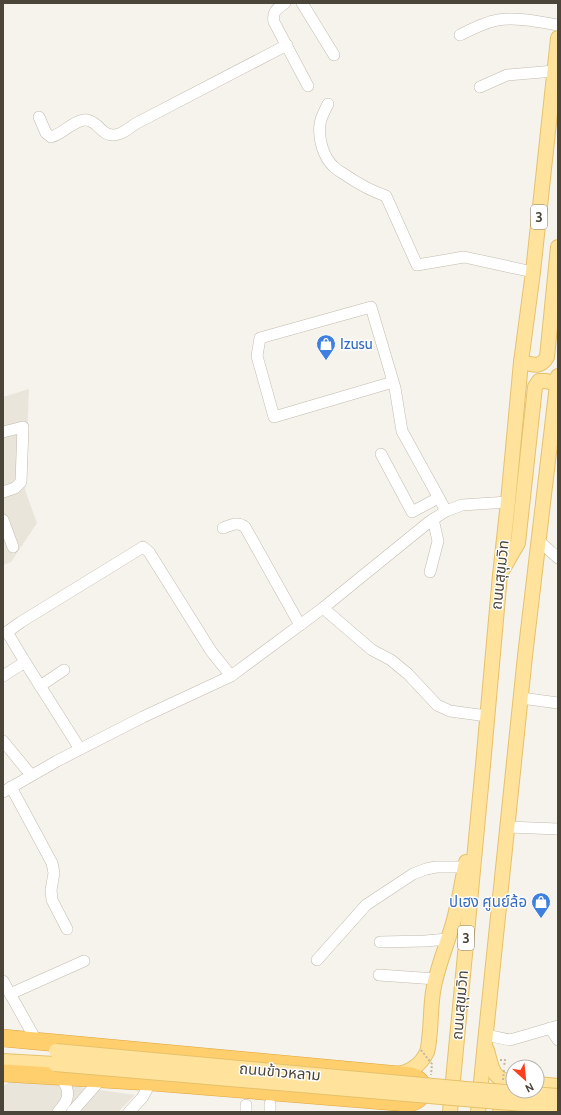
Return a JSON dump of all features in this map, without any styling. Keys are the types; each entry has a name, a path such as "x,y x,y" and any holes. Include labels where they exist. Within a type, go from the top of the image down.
{"highway":[{"path":"3,1038 415,1077 421,1082 423,1091 420,1099 412,1103 101,1079 57,1064 3,1072"},
{"path":"390,1102 401,1105 410,1112"}],"main road":[{"name":"ถนนสุขุมวิท","path":"450,1112 521,362 533,272 558,38"},
{"path":"521,362 539,365 544,363 546,357 558,247"},
{"name":"ถนนสุขุมวิท","path":"478,1112 521,698 539,541 555,425 558,380"},
{"path":"500,575 518,543 535,387 539,382 558,380"},
{"path":"391,1074 403,1073 413,1069 421,1062 427,1052 433,992 438,967 457,907 483,765"},
{"path":"485,1039 493,1070 497,1077 505,1081"},
{"name":"ถนนข้าวหลาม","path":"3,1046 57,1064 558,1107"},
{"name":"ถนนข้าวหลาม","path":"3,1062 466,1089 558,1096"},
{"path":"545,1085 558,1086"},
{"path":"508,1099 510,1107 516,1112"},
{"path":"500,1112 506,1112"}],"street":[{"path":"302,3 334,55"},
{"path":"279,5 273,14 274,22 308,86"},
{"path":"460,35 499,19 558,25"},
{"path":"39,117 46,133 51,137 58,135 66,128 83,120 94,122 105,133 111,136 118,134 287,45"},
{"path":"480,87 507,75 554,71"},
{"path":"328,104 320,123 319,138 328,160 334,167 351,179 375,193 386,196 417,265 464,257 533,272"},
{"path":"393,382 274,417 257,356 260,338 372,307 395,388 402,431 446,511"},
{"path":"3,432 23,427 21,482 15,488 3,492"},
{"path":"381,454 412,512 438,498"},
{"path":"67,929 52,900 51,890 54,873 52,863 7,790 31,775 80,749 143,717 231,676 323,608 433,519 446,511 462,505 508,502"},
{"path":"430,572 438,541 433,519"},
{"path":"3,520 13,547"},
{"path":"224,528 237,523 242,524 245,527 300,625"},
{"path":"539,541 558,558"},
{"path":"80,749 7,632 143,546 149,552 211,651 231,676"},
{"path":"323,608 372,650 391,660 408,674 436,705 450,711 487,716"},
{"path":"3,676 25,662"},
{"path":"40,686 64,670"},
{"path":"521,698 558,702"},
{"path":"3,741 31,775"},
{"path":"508,826 558,829"},
{"path":"318,960 366,904 413,874 426,868 464,867"},
{"path":"380,942 448,939"},
{"path":"10,994 84,961"},
{"path":"379,975 436,979"},
{"path":"3,981 38,1042"},
{"path":"485,1039 510,1040 554,1027 558,1040"},
{"path":"57,1064 67,1089 67,1099 58,1112"},
{"path":"72,1112 101,1079"},
{"path":"129,1112 142,1098 151,1082"}],"path":[{"path":"421,1050 432,1064 431,1078"}],"shaded area":[{"path":"29,389 25,490 37,523 11,562 3,565 3,397"},
{"path":"16,1078 135,1095 118,1112 3,1112 3,1086"}],"place":[{"name":"Izusu","path":"326,361"},
{"name":"ปเฮง ศูนย์ล้อ","path":"541,919"}]}
